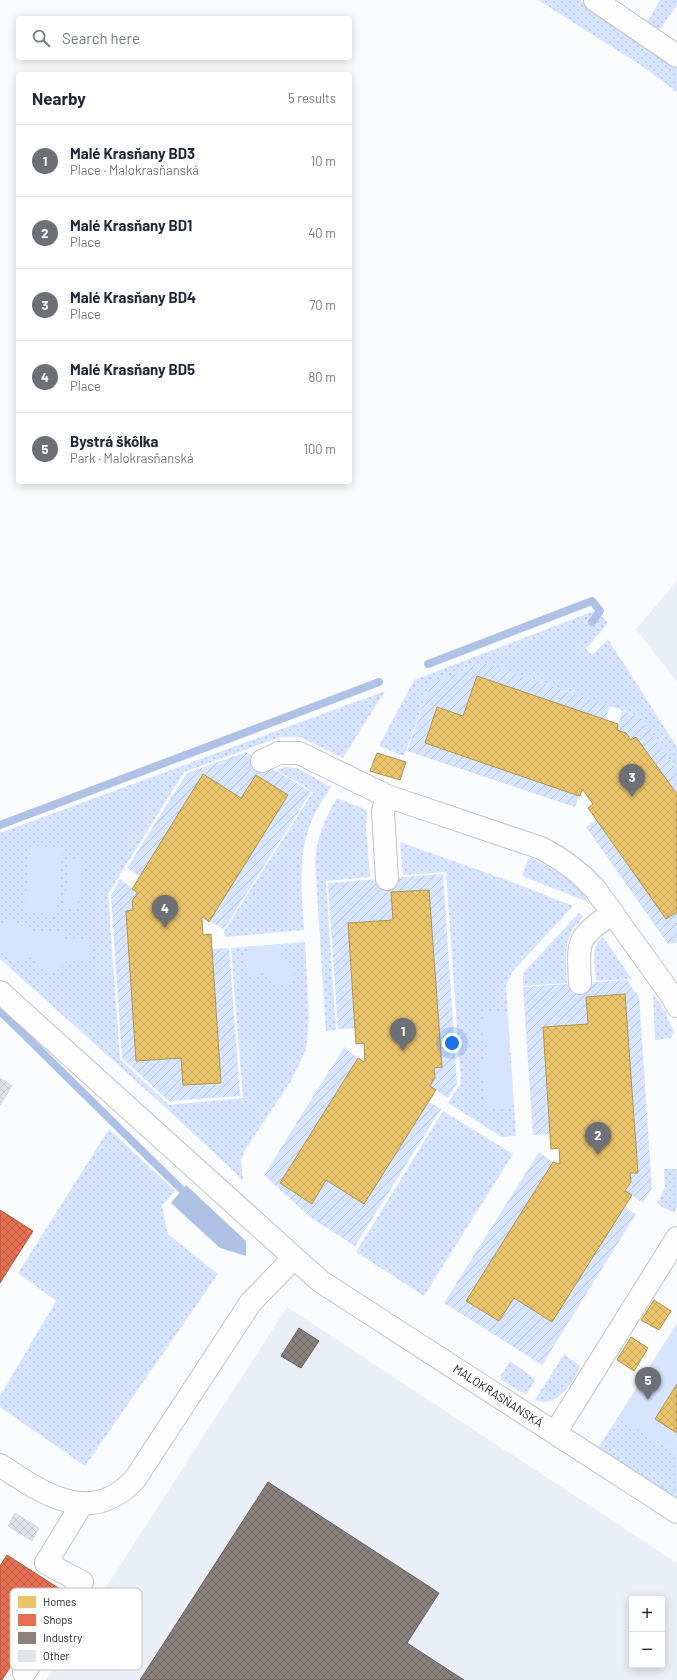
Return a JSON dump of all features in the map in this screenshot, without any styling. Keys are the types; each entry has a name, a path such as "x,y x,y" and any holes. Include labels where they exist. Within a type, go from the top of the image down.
{"street":[{"path":"596,0 677,56"},
{"path":"262,761 280,753 299,753 387,796 541,848 561,859 583,876 613,913 672,996 677,1006"},
{"path":"387,796 383,811 387,879"},
{"path":"580,983 579,951 581,942 590,930 613,913"},
{"name":"MALOKRASŇANSKÁ","path":"0,992 320,1281 677,1512"},
{"path":"555,1433 677,1238"},
{"path":"0,1465 50,1495 82,1504 104,1501 125,1490 135,1479 251,1302 294,1258"},
{"path":"78,1588 82,1582 46,1563 82,1504"}],"shaded area":[{"path":"538,0 580,0 677,68 677,92 642,66"},
{"path":"660,0 677,0 677,5 658,32 646,24"},
{"path":"677,581 677,682 636,629"},
{"path":"597,610 608,623 586,649 592,655 608,639 677,747 677,770 639,716 483,663 431,683 404,756 379,746 414,680"},
{"path":"483,663 610,706 605,720 477,676 463,716 437,707 425,743 579,796 575,807 407,751 431,683"},
{"path":"385,691 343,758 300,737 281,737 184,772 108,894 120,1059 169,1105 243,1098 231,948 305,942 309,1018 306,1050 291,1081 245,1150 241,1160 243,1180 166,1108 0,959 0,833"},
{"path":"622,711 639,716 677,770 677,794 637,737 631,740 626,733 617,730"},
{"path":"246,752 311,792 224,929 209,921 288,795 256,775 241,798 203,774 140,876 127,868 187,773"},
{"path":"284,767 297,768 331,787 316,812 308,830 302,858 304,930 225,937 224,931 313,792 277,770"},
{"path":"337,798 367,810 366,827 370,877 326,881 336,1030 326,1031 315,862 319,837"},
{"path":"596,820 666,919 677,912 677,943 668,944 586,827"},
{"path":"400,842 504,879 573,906 513,971 506,985 516,1136 502,1137 448,1103 461,1083 446,872 403,875"},
{"path":"31,845 63,849 56,915 24,911"},
{"path":"70,858 83,860 77,909 64,908"},
{"path":"532,858 571,882 584,895 588,902 522,876 528,859"},
{"path":"443,874 457,1083 448,1098 430,1086 435,1078 434,1068 442,1067 429,890 391,892 393,920 348,923 356,1028 338,1029 328,883"},
{"path":"120,879 138,893 132,901 181,1058 183,1085 221,1082 212,949 229,948 240,1096 169,1101 122,1058 111,895"},
{"path":"579,913 583,916 571,932 567,946 567,983 523,986 523,973"},
{"path":"12,918 24,927 37,932 50,933 65,931 65,939 67,942 71,941 73,938 80,940 86,938 92,950 88,958 81,961 63,962 62,968 55,971 44,970 35,963 33,957 22,961 12,959 0,945 0,931"},
{"path":"603,937 632,979 596,981 594,957 596,946"},
{"path":"282,944 280,958 289,962 295,972 290,981 286,984 280,984 269,975 263,973 256,976 248,970 245,963 245,955 249,947"},
{"path":"627,980 639,997 652,1188 643,1203 625,1191 631,1182 630,1173 638,1172 625,994 586,997 588,1024 543,1027 550,1134 533,1135 523,987"},
{"path":"653,994 664,1010 674,1032 671,1038 655,1040"},
{"path":"488,1011 498,1011 507,1015 513,1104 506,1108 494,1109 489,1106 484,1096 484,1081 481,1075 480,1067 486,1056 487,1046 480,1028 483,1018"},
{"path":"344,1047 358,1058 280,1183 312,1204 326,1180 364,1204 429,1102 441,1109 355,1246 310,1217 264,1175"},
{"path":"443,1111 513,1154 424,1296 356,1252"},
{"path":"109,1129 175,1191 162,1206 168,1234 218,1274 85,1466 0,1407 0,1396 56,1301 18,1273"},
{"path":"539,1152 553,1162 466,1301 499,1321 514,1298 552,1322 624,1207 636,1214 542,1365 444,1303"},
{"path":"664,1169 677,1169 677,1208 674,1213 657,1204 665,1188"},
{"path":"186,1185 246,1241 246,1256 220,1248 171,1203"},
{"path":"287,1307 677,1563 677,1680 46,1680 52,1670 142,1670 142,1588 105,1588"},
{"path":"677,1323 677,1384 655,1419 677,1433 677,1453 618,1417"},
{"path":"564,1354 580,1366 573,1380 557,1398 543,1402 535,1400"},
{"path":"510,1361 534,1378 534,1382 526,1395 501,1380 501,1375"},
{"path":"618,1417 677,1453 677,1498 598,1448"}],"building: Homes":[{"path":"477,676 618,724 617,730 626,733 631,740 636,737 677,794 677,912 666,919 588,808 593,804 583,790 579,796 425,743 437,707 463,716"},
{"path":"377,753 406,762 400,780 370,771"},
{"path":"203,774 241,798 256,775 288,795 209,922 203,917 202,918 203,935 211,934 221,1083 183,1085 181,1058 136,1061 126,911 133,910 132,901 138,893 132,889"},
{"path":"429,890 442,1067 434,1068 435,1078 430,1086 436,1090 364,1204 326,1180 312,1204 280,1183 358,1058 364,1062 365,1060 364,1043 356,1044 348,923 393,920 391,892"},
{"path":"625,994 638,1173 630,1173 631,1182 625,1191 632,1195 552,1322 514,1298 499,1321 466,1301 553,1162 560,1164 559,1148 551,1149 543,1027 588,1024 586,997"},
{"path":"654,1300 671,1311 659,1330 641,1320"},
{"path":"631,1337 648,1348 634,1371 617,1360"},
{"path":"677,1384 677,1433 655,1419"}],"building: Shops":[{"path":"0,1210 33,1231 0,1283"},
{"path":"7,1555 58,1588 10,1588 10,1667 2,1680 0,1680 0,1566"}],"building: Industry":[{"path":"299,1328 319,1341 301,1368 281,1356"},
{"path":"268,1482 439,1593 407,1643 464,1680 140,1680"}],"building: Other":[{"path":"0,1078 12,1086 0,1105"},
{"path":"15,1513 39,1528 32,1541 8,1526"}],"waterway":[{"path":"428,664 592,601 600,611 592,622"},
{"path":"0,825 379,682"},
{"path":"0,1011 182,1190"}],"place":[{"name":"Malé Krasňany BD4","path":"632,797"},
{"name":"Malé Krasňany BD5","path":"165,928"},
{"name":"Malé Krasňany BD3","path":"403,1051"},
{"name":"Malé Krasňany BD1","path":"598,1155"},
{"name":"Bystrá škôlka","path":"648,1400"}]}
